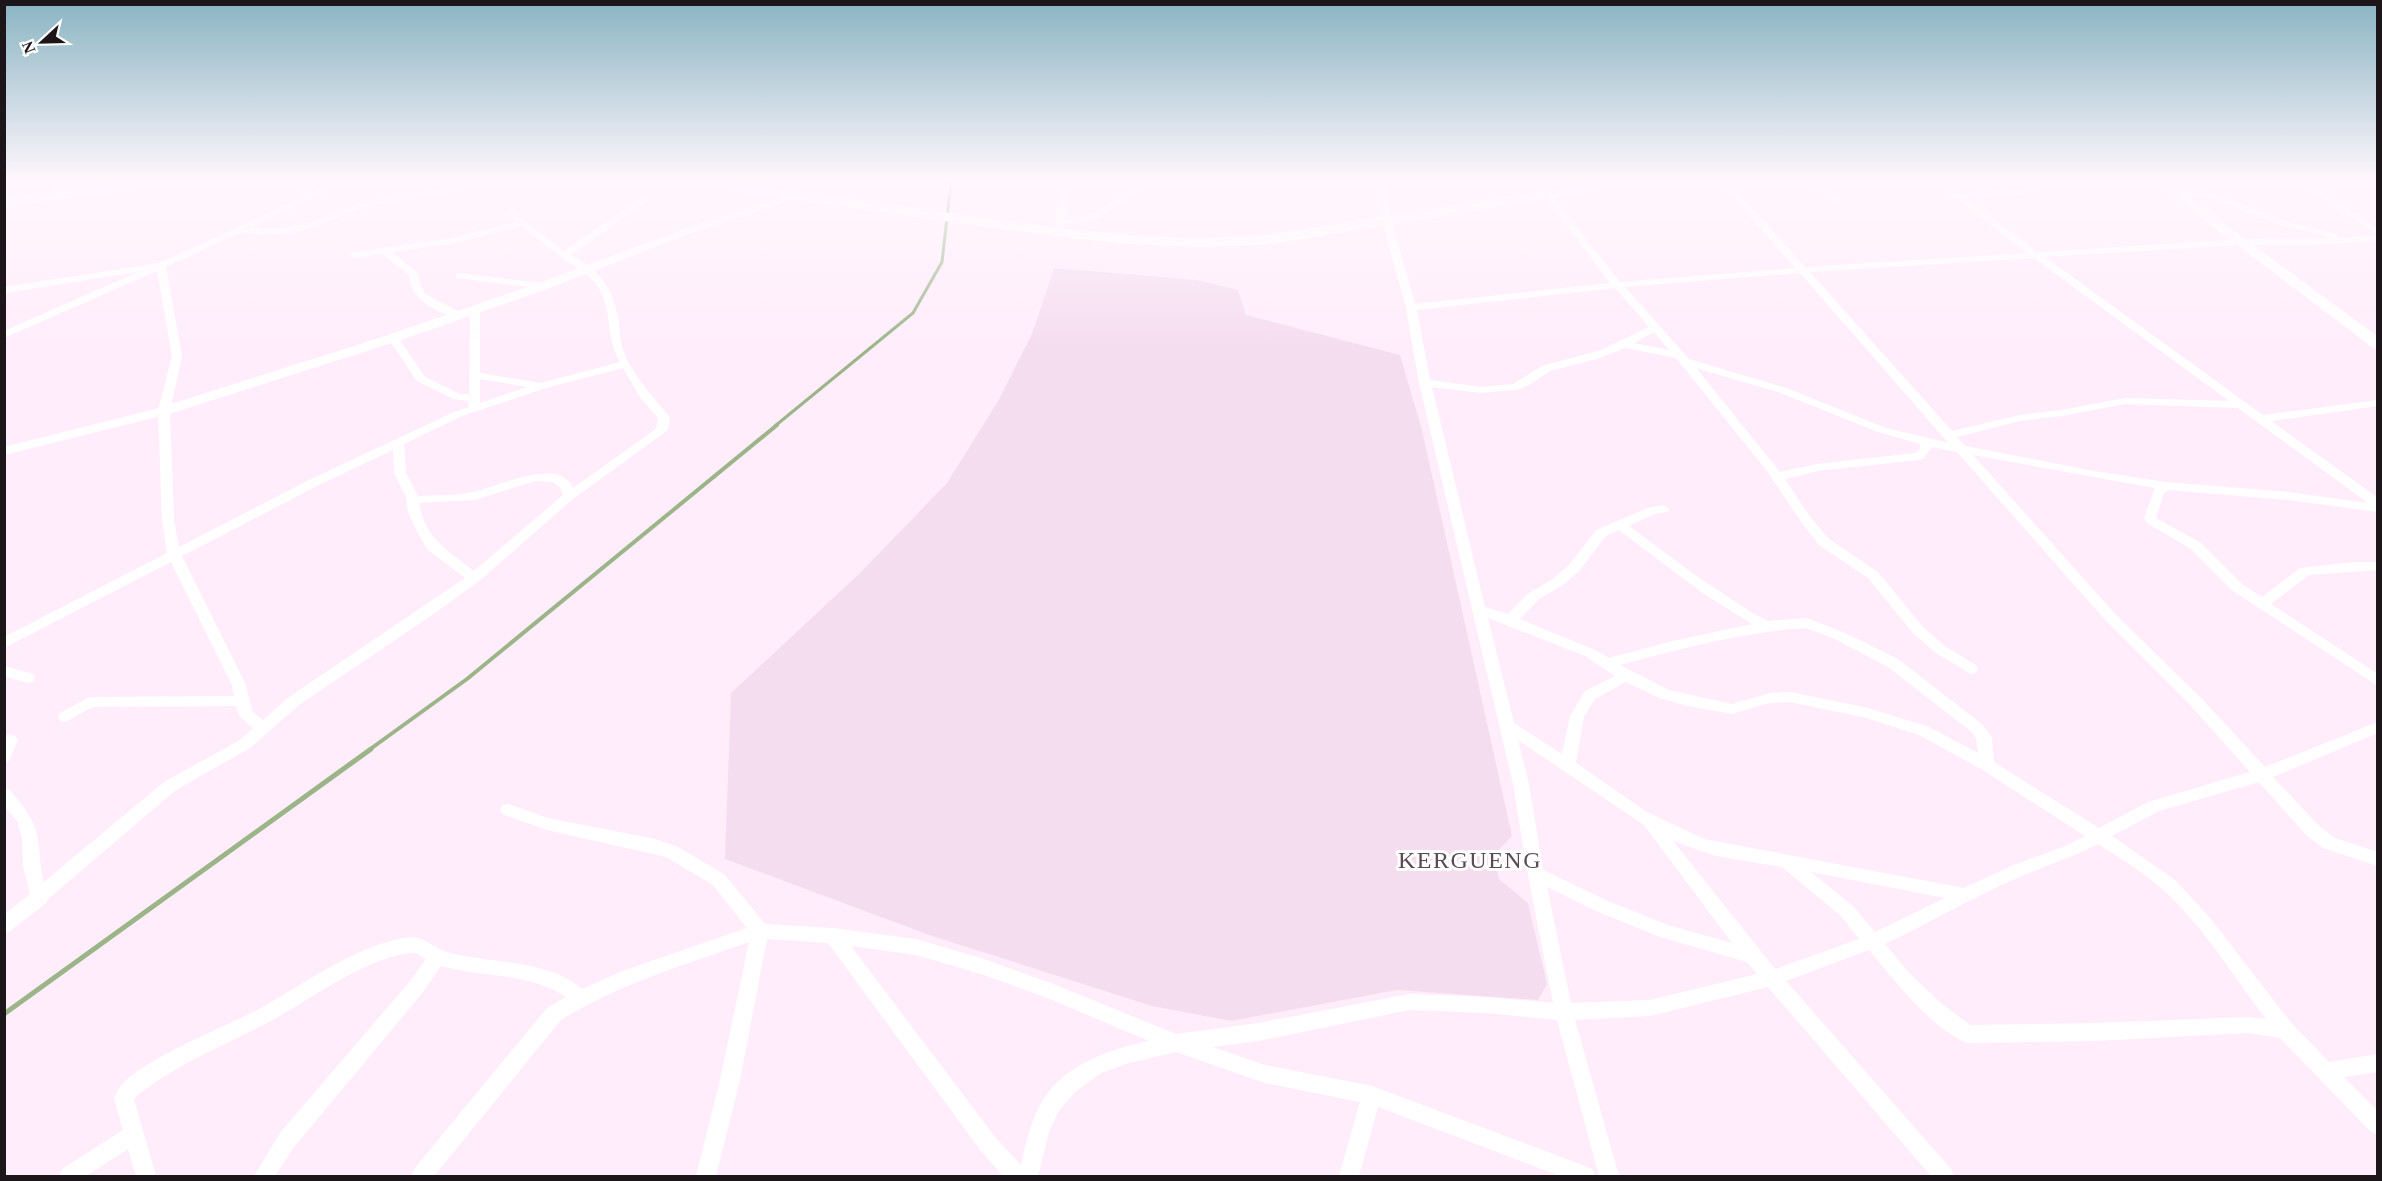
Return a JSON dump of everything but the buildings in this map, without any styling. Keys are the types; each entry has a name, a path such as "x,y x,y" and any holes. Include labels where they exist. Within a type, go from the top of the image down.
{"main road":[{"path":"1130,237 1179,244 1225,244 1286,237"},
{"path":"2234,237 2378,345"}],"street":[{"path":"4,335 222,237"},
{"path":"354,255 385,252 467,237"},
{"path":"4,926 40,898 170,786 245,744 262,728 340,669 474,578 569,496 662,430 664,418 648,400 618,350 610,302 604,287 588,269 564,255 541,237"},
{"path":"564,255 590,237"},
{"path":"4,451 164,411 393,338 543,286 672,237"},
{"path":"1391,237 1411,308 1425,384 1521,784 1563,1012 1609,1176"},
{"path":"1581,237 1617,285 1682,358 1777,476 1806,520 1824,542 1872,575 1918,630 1941,650 1971,669"},
{"path":"1773,237 2112,619 2197,703 2322,838 2378,859"},
{"path":"2013,237 2378,504"},
{"path":"2342,237 2354,240"},
{"path":"1411,308 1617,285 2034,253 2241,242 2378,238"},
{"path":"385,252 414,274 415,290 419,296 458,315"},
{"path":"4,290 160,266"},
{"path":"160,266 177,356 164,411 168,520 174,554 239,685 245,713 262,728"},
{"path":"459,276 543,286"},
{"path":"474,403 476,309"},
{"path":"1425,384 1475,391 1515,388 1548,368 1587,360 1626,345 1654,328"},
{"path":"393,338 421,379 458,398 474,403"},
{"path":"1626,345 1682,358 1785,391 1882,430 1926,442 2094,475 2165,486 2288,496 2378,508"},
{"path":"4,643 313,483 458,414 474,403 626,364"},
{"path":"474,375 542,387"},
{"path":"1948,436 2020,418 2125,401 2242,405"},
{"path":"2261,419 2378,403"},
{"path":"1777,476 1817,468 1919,456 1926,449 1926,442"},
{"path":"398,443 400,473 407,483 414,512 432,546 474,578"},
{"path":"413,501 482,494 521,480 546,477 555,478 566,485 569,496"},
{"path":"2165,486 2158,492 2151,520 2196,546 2238,588 2378,681"},
{"path":"1510,620 1534,596 1558,582 1575,567 1601,533 1663,508"},
{"path":"1619,524 1744,614 1767,626"},
{"path":"2262,604 2305,571 2378,566"},
{"path":"1480,610 1590,653 1653,690 1718,708 1732,709 1770,698 1790,697 1868,713 1924,731 1987,765 2135,859 2169,885 2205,923 2285,1030 2378,1125"},
{"path":"1607,664 1673,646 1767,626 1807,623 1840,636 1893,663 1978,729 1984,738 1987,765"},
{"path":"4,671 28,678"},
{"path":"1568,764 1577,716 1590,695 1626,676"},
{"path":"65,717 90,702 241,701"},
{"path":"1507,726 1542,746 1649,821 1688,840 1715,849 1965,895"},
{"path":"1028,1176 1039,1131 1051,1105 1068,1086 1094,1067 1129,1054 1176,1043 1259,1032 1409,1002 1487,1005 1563,1012 1650,1008 1772,978 1874,941 2017,871 2069,852 2154,806 2262,775 2378,727"},
{"path":"4,757 10,740"},
{"path":"4,794 24,819 30,838 31,866 40,898"},
{"path":"508,810 547,824 655,846 682,857 719,880 760,931"},
{"path":"1649,821 1753,956 1944,1176"},
{"path":"1786,861 1847,911 1912,988 1935,1010 1967,1034 2096,1032 2248,1025 2285,1030"},
{"path":"1538,875 1602,906 1666,932 1753,956"},
{"path":"706,1176 730,1080 760,931"},
{"path":"421,1176 554,1014 580,998 631,976 760,931 833,936 916,947 1056,993 1176,1043 1265,1074 1372,1095 1585,1176"},
{"path":"833,936 988,1144 1003,1163 1018,1176"},
{"path":"146,1176 124,1098 130,1087 184,1054 260,1018 356,964 412,945 427,949 437,958 566,986 580,998"},
{"path":"264,1176 287,1140 417,986 437,958"},
{"path":"2325,1071 2378,1063"},
{"path":"1349,1176 1372,1095"},
{"path":"69,1176 134,1134"}],"shaded area":[{"path":"1054,268 1197,280 1238,290 1246,315 1400,355 1422,430 1512,836 1493,856 1499,879 1528,903 1547,984 1538,1000 1397,990 1231,1021 1152,1006 932,936 725,859 731,693 860,573 947,483 997,403 1032,334"}],"waterway":[{"path":"775,426 913,313 942,262 945,237"},
{"path":"369,750 467,679 777,425"},
{"path":"4,1014 371,749"}],"district":[{"name":"KERGUENG","path":"1470,860"}]}
